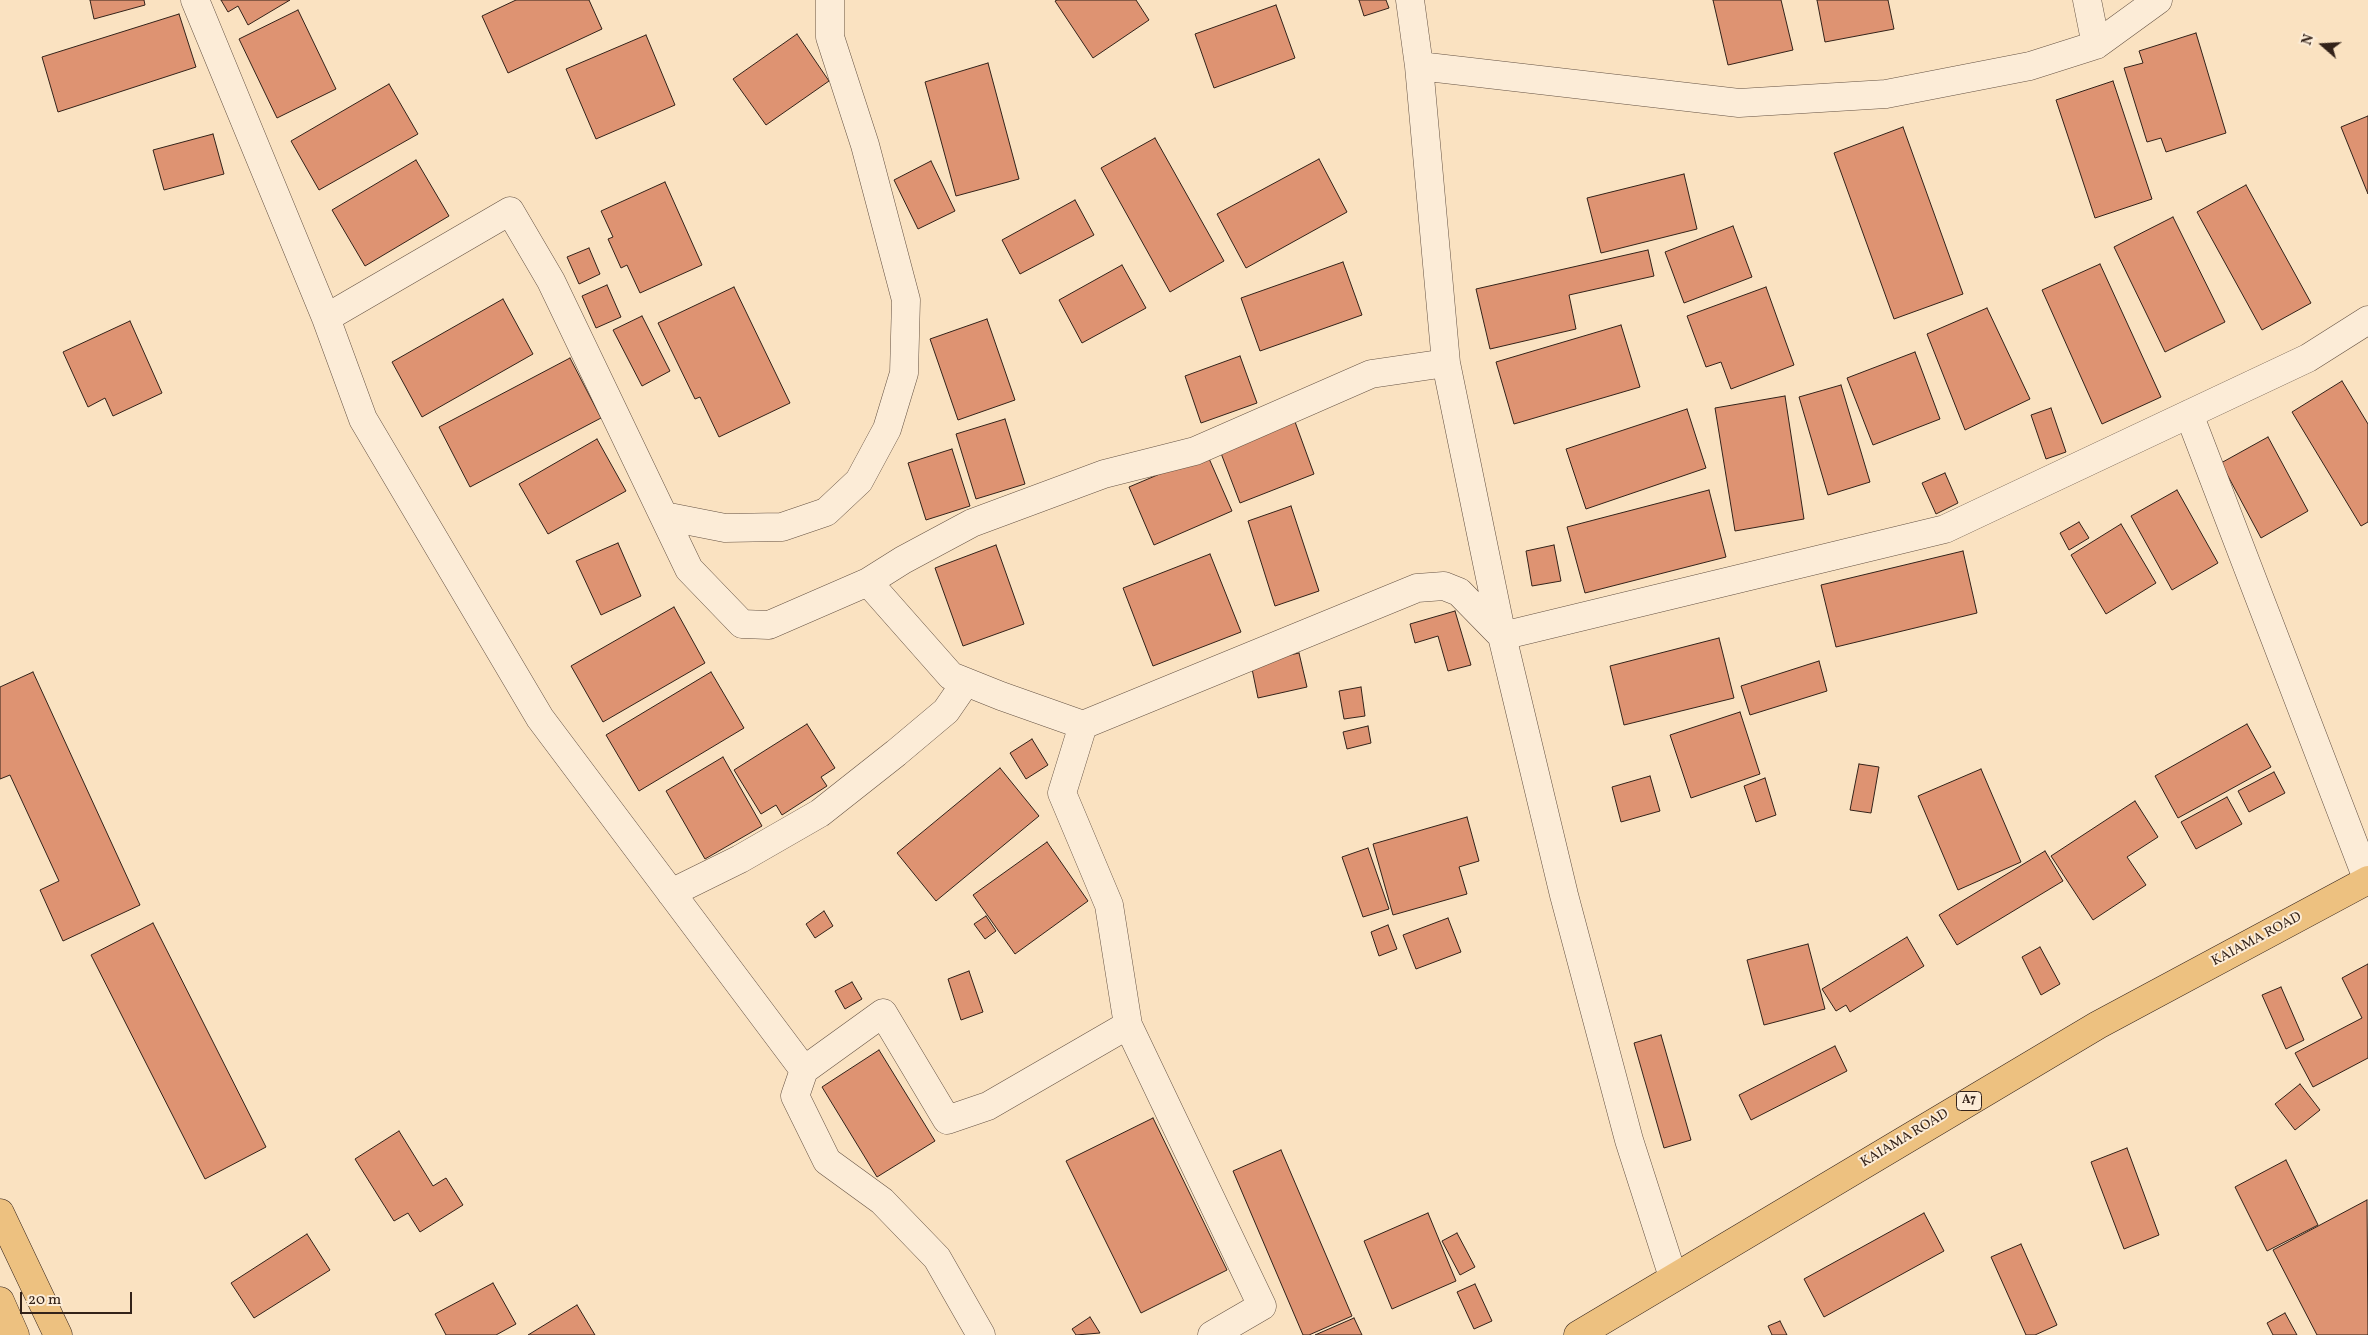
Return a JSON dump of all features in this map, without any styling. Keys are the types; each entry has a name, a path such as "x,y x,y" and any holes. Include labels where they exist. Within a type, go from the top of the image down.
{"highway":[{"name":"KAIAMA ROAD","path":"1578,1335 2098,1025 2368,880"},
{"path":"0,1213 58,1335"},
{"path":"0,1302 15,1335"}],"street":[{"path":"195,0 326,318 363,419 540,718 804,1070"},
{"path":"664,516 725,528 782,527 826,512 859,481 887,429 904,373 906,300 864,145 830,37 830,0"},
{"path":"1410,0 1446,363 1502,636 1579,952 1629,1140 1673,1277"},
{"path":"2087,0 2096,44"},
{"path":"1418,66 1739,103 1886,94 2030,66 2096,44 2158,0"},
{"path":"326,318 510,211 551,281 688,568 742,624 769,625 868,582 903,560 980,520 1104,474 1195,451 1371,374 1446,363"},
{"path":"1502,636 1945,529 2308,358 2368,320"},
{"path":"2189,414 2368,880"},
{"path":"868,582 950,676 1082,724 1417,588 1444,586 1459,592 1502,636"},
{"path":"671,893 740,859 820,813 946,711 966,682"},
{"path":"1082,724 1062,793 1109,905 1128,1025 1262,1306 1212,1335"},
{"path":"980,1335 936,1258 882,1201 827,1161 796,1096 804,1070 883,1013 947,1120 988,1106 1128,1025"}],"building":[{"path":"90,0 144,0 145,5 94,19"},
{"path":"221,0 290,0 248,25 238,6 228,12"},
{"path":"516,0 589,0 602,29 508,73 482,16"},
{"path":"1136,0 1149,20 1093,58 1055,1"},
{"path":"1359,0 1386,0 1389,8 1364,16"},
{"path":"1713,0 1781,0 1793,50 1728,65"},
{"path":"1817,0 1888,0 1894,29 1825,42"},
{"path":"1276,5 1295,58 1214,88 1195,34"},
{"path":"298,10 336,89 277,118 239,39"},
{"path":"179,14 196,67 58,112 42,57"},
{"path":"2196,33 2226,133 2166,152 2161,138 2147,142 2124,68 2143,63 2139,51"},
{"path":"797,34 829,81 766,125 733,79"},
{"path":"646,35 675,105 596,139 566,69"},
{"path":"988,63 1019,179 956,196 925,82"},
{"path":"2113,81 2152,199 2095,218 2056,100"},
{"path":"389,84 418,134 319,190 291,141"},
{"path":"2368,116 2368,194 2341,127"},
{"path":"1903,127 1963,294 1894,319 1834,153"},
{"path":"213,134 224,174 164,190 153,150"},
{"path":"1155,138 1224,261 1170,292 1101,168"},
{"path":"1319,159 1347,212 1246,268 1217,214"},
{"path":"416,160 449,216 365,266 332,210"},
{"path":"931,161 955,211 918,229 894,180"},
{"path":"1684,174 1697,229 1601,253 1587,198"},
{"path":"665,182 702,265 640,293 627,265 621,268 608,239 613,237 601,211"},
{"path":"2246,185 2311,303 2262,330 2197,212"},
{"path":"1075,200 1094,235 1020,274 1002,240"},
{"path":"2173,217 2225,322 2165,352 2114,247"},
{"path":"1733,226 1752,277 1684,303 1665,252"},
{"path":"589,248 600,274 579,284 567,257"},
{"path":"1648,250 1654,276 1569,295 1576,329 1490,349 1476,289"},
{"path":"1343,262 1362,315 1260,351 1241,298"},
{"path":"2100,264 2161,397 2102,424 2042,290"},
{"path":"1122,265 1146,308 1082,343 1059,300"},
{"path":"607,285 621,317 596,328 582,296"},
{"path":"734,287 790,403 719,437 700,397 695,399 658,323"},
{"path":"1766,287 1794,365 1731,389 1721,362 1706,367 1687,316"},
{"path":"503,299 533,354 422,417 392,362"},
{"path":"1987,308 2030,399 1965,430 1927,334"},
{"path":"642,316 670,371 642,386 613,330"},
{"path":"987,319 1015,400 958,420 930,339"},
{"path":"130,321 162,393 113,416 105,398 88,407 63,352"},
{"path":"1621,325 1640,387 1514,424 1496,362"},
{"path":"1915,352 1940,419 1873,445 1847,378"},
{"path":"1240,356 1257,403 1201,423 1185,376"},
{"path":"570,358 601,418 470,487 439,427"},
{"path":"2342,381 2368,424 2368,522 2361,526 2292,412"},
{"path":"1841,385 1870,482 1828,495 1799,397"},
{"path":"1785,396 1804,519 1735,531 1715,408"},
{"path":"2051,408 2066,452 2046,459 2031,415"},
{"path":"1687,409 1706,468 1586,509 1566,449"},
{"path":"1005,419 1025,484 976,499 956,434"},
{"path":"1294,419 1314,474 1240,503 1219,448"},
{"path":"2268,437 2308,511 2261,538 2221,463"},
{"path":"597,439 626,491 548,534 519,484"},
{"path":"952,449 970,506 926,520 908,463"},
{"path":"1207,454 1232,511 1154,545 1129,487"},
{"path":"1945,473 1958,503 1936,514 1922,483"},
{"path":"1709,490 1726,557 1585,593 1567,527"},
{"path":"2177,490 2218,563 2172,590 2131,516"},
{"path":"1291,506 1319,591 1275,606 1248,521"},
{"path":"2079,522 2089,538 2069,550 2060,533"},
{"path":"2121,524 2156,583 2106,614 2071,555"},
{"path":"618,543 641,596 601,615 576,561"},
{"path":"996,545 1024,624 963,646 935,568"},
{"path":"1554,545 1561,581 1532,586 1526,551"},
{"path":"1963,551 1977,613 1836,647 1821,585"},
{"path":"1210,554 1241,632 1153,666 1123,588"},
{"path":"674,607 705,663 603,722 571,666"},
{"path":"1455,611 1471,665 1448,671 1438,636 1415,643 1410,624"},
{"path":"1719,638 1734,698 1624,725 1610,666"},
{"path":"1299,653 1307,687 1258,698 1251,664"},
{"path":"1819,661 1827,691 1750,715 1741,686"},
{"path":"33,672 140,905 63,941 40,890 59,881 10,775 0,779 0,687"},
{"path":"711,672 744,728 639,791 606,735"},
{"path":"1361,687 1365,716 1344,719 1339,691"},
{"path":"1740,712 1760,774 1691,798 1670,735"},
{"path":"807,724 835,768 821,777 827,786 782,815 776,805 761,814 734,770"},
{"path":"2247,724 2271,767 2178,818 2155,776"},
{"path":"1368,726 1371,743 1347,749 1343,732"},
{"path":"1032,739 1048,765 1026,779 1010,753"},
{"path":"723,757 762,826 705,859 666,791"},
{"path":"1859,764 1879,767 1871,813 1850,810"},
{"path":"1000,768 1039,816 936,901 897,853"},
{"path":"1981,769 2021,862 1958,890 1918,796"},
{"path":"2274,772 2285,793 2249,812 2238,791"},
{"path":"1650,776 1660,811 1621,822 1612,787"},
{"path":"1765,778 1776,815 1756,822 1744,786"},
{"path":"2227,797 2242,824 2196,849 2181,822"},
{"path":"2135,801 2158,837 2127,857 2146,885 2093,920 2051,856"},
{"path":"1467,817 1479,861 1459,867 1467,894 1393,915 1373,844"},
{"path":"1047,842 1088,901 1015,954 973,895"},
{"path":"1368,848 1389,909 1363,917 1342,857"},
{"path":"2045,851 2063,881 1957,945 1939,915"},
{"path":"824,911 833,926 815,938 806,924"},
{"path":"986,916 996,931 985,939 974,924"},
{"path":"1448,918 1461,952 1416,969 1403,935"},
{"path":"153,923 266,1147 205,1179 91,955"},
{"path":"1388,925 1397,949 1379,956 1371,932"},
{"path":"1907,937 1924,966 1850,1012 1846,1005 1836,1011 1822,989"},
{"path":"1808,944 1825,1009 1764,1025 1747,960"},
{"path":"2040,947 2060,984 2041,995 2022,957"},
{"path":"2368,964 2368,1058 2313,1087 2295,1053 2362,1018 2342,978"},
{"path":"969,971 983,1012 961,1020 948,979"},
{"path":"852,982 862,999 845,1009 835,991"},
{"path":"2281,987 2304,1040 2286,1049 2262,995"},
{"path":"1661,1035 1691,1140 1664,1148 1634,1043"},
{"path":"1835,1046 1847,1071 1751,1120 1739,1095"},
{"path":"879,1050 935,1141 877,1177 822,1087"},
{"path":"2300,1084 2320,1110 2295,1130 2275,1104"},
{"path":"1153,1118 1227,1270 1141,1313 1066,1161"},
{"path":"399,1131 433,1186 446,1178 463,1205 420,1232 408,1213 394,1221 355,1159"},
{"path":"2127,1148 2159,1235 2124,1249 2091,1162"},
{"path":"1281,1150 1352,1316 1309,1335 1303,1335 1233,1171"},
{"path":"2286,1160 2318,1225 2267,1251 2235,1187"},
{"path":"2367,1200 2368,1335 2317,1335 2273,1250"},
{"path":"1428,1213 1456,1281 1392,1309 1364,1241"},
{"path":"1924,1213 1944,1251 1824,1317 1804,1279"},
{"path":"1457,1233 1475,1267 1460,1275 1442,1241"},
{"path":"307,1234 330,1270 254,1318 231,1283"},
{"path":"2021,1244 2057,1325 2035,1335 2026,1335 1991,1257"},
{"path":"493,1283 516,1324 496,1335 446,1335 435,1314"},
{"path":"1475,1284 1492,1321 1474,1329 1457,1292"},
{"path":"577,1305 595,1335 528,1335"},
{"path":"2285,1313 2297,1335 2273,1335 2267,1323"},
{"path":"1090,1317 1100,1333 1076,1335 1072,1329"},
{"path":"1354,1318 1362,1335 1315,1335"},
{"path":"1780,1321 1787,1335 1772,1335 1768,1326"}]}
